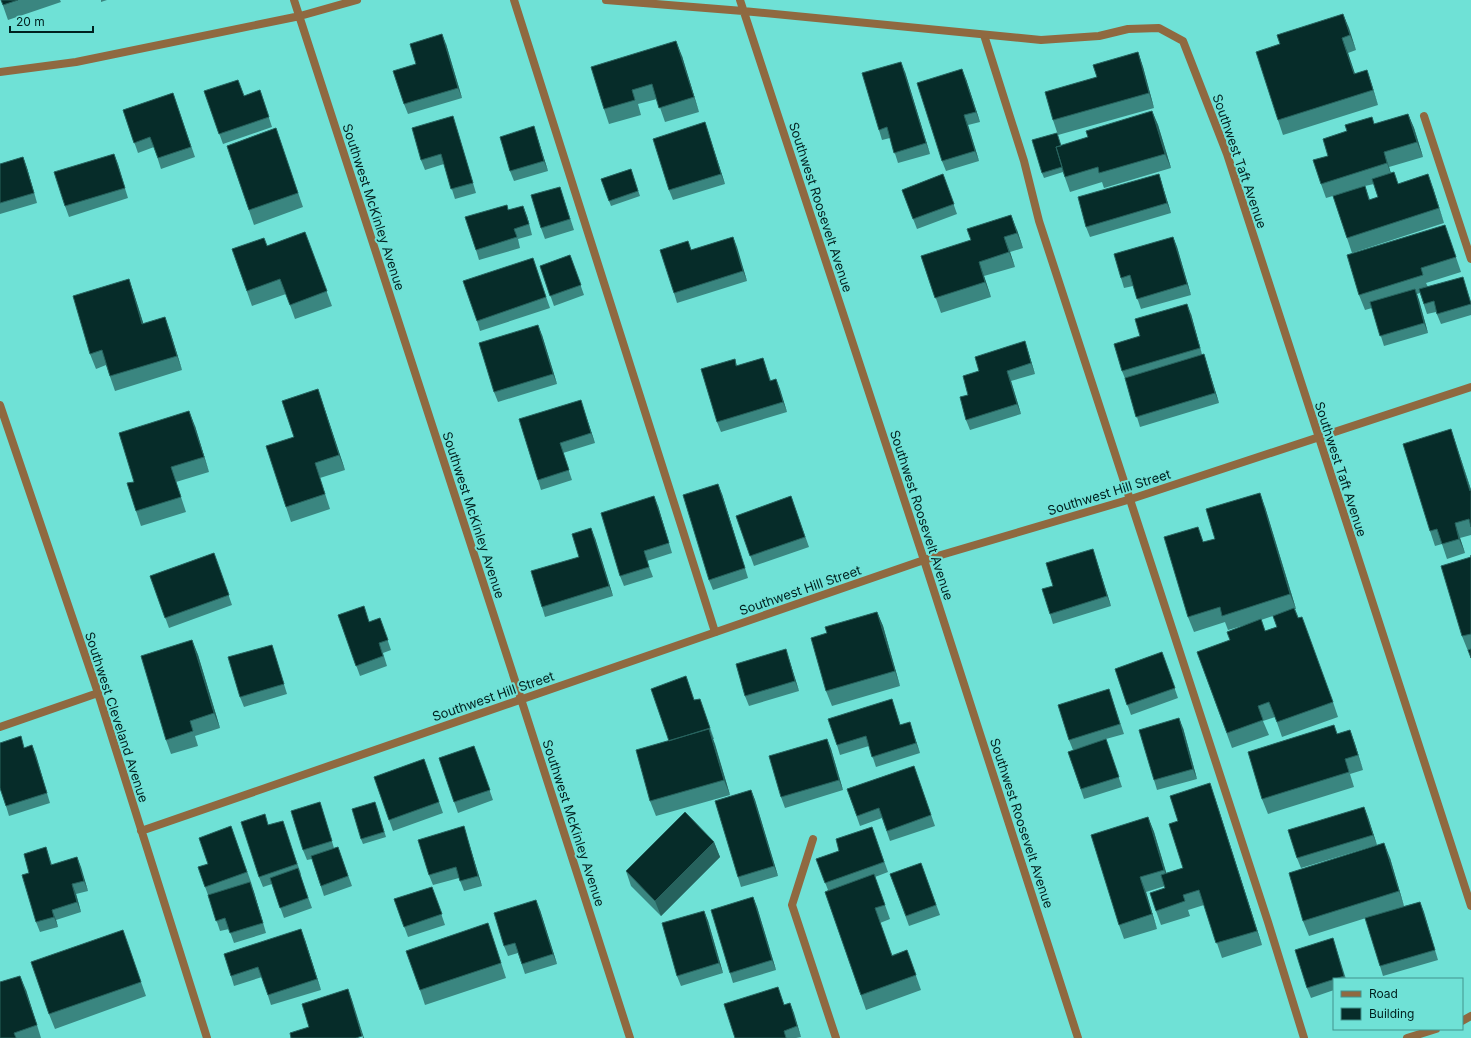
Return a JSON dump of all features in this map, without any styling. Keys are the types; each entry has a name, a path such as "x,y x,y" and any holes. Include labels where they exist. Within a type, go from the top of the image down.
{"street":[{"name":"Southwest McKinley Avenue","path":"294,0 522,699 630,1038"},
{"path":"0,72 76,62 300,16 357,0"},
{"path":"514,0 715,632"},
{"path":"606,0 743,11 984,35 1024,161 1039,221 1304,1038"},
{"name":"Southwest Roosevelt Avenue","path":"740,0 924,560 1078,1038"},
{"name":"Southwest Taft Avenue","path":"984,35 1041,40 1099,36 1128,29 1159,28 1183,41 1227,154 1471,906"},
{"path":"1424,116 1471,259"},
{"name":"Southwest Hill Street","path":"141,831 924,560 1130,499 1471,388"},
{"name":"Southwest Cleveland Avenue","path":"0,405 98,693 207,1038"},
{"path":"0,727 98,693"},
{"path":"813,838 792,905 836,1038"},
{"path":"1407,1038 1433,1030"}],"building":[{"path":"1,0 18,0 3,5"},
{"path":"1343,14 1350,35 1342,38 1354,74 1367,70 1373,90 1278,120 1256,52 1280,44 1277,35"},
{"path":"442,34 458,88 404,104 393,71 416,64 410,44"},
{"path":"676,41 694,97 659,108 652,84 632,90 635,100 604,109 591,67"},
{"path":"1138,52 1149,93 1053,120 1045,92 1097,77 1093,65"},
{"path":"901,62 926,143 894,153 887,127 879,130 862,73"},
{"path":"962,69 976,112 964,115 975,151 942,161 917,83"},
{"path":"238,80 244,96 260,90 269,117 219,134 204,91"},
{"path":"173,93 191,147 158,158 150,137 134,143 123,110"},
{"path":"1152,111 1165,154 1099,173 1098,167 1065,177 1056,147 1088,137 1086,131"},
{"path":"1408,114 1417,142 1384,152 1387,163 1321,184 1313,160 1328,156 1323,139 1347,131 1345,125 1372,117 1374,124"},
{"path":"453,116 473,183 451,189 441,154 421,160 412,128"},
{"path":"705,122 721,174 669,190 653,139"},
{"path":"534,126 544,161 510,171 500,137"},
{"path":"276,128 298,193 249,210 227,146"},
{"path":"1057,133 1061,146 1056,147 1062,167 1042,173 1032,140"},
{"path":"114,154 125,188 65,206 54,172"},
{"path":"23,157 34,193 0,203 0,164"},
{"path":"631,169 638,191 609,201 601,179"},
{"path":"1394,172 1398,184 1428,174 1439,208 1347,238 1333,196 1365,186 1369,200 1378,197 1372,179"},
{"path":"943,174 954,204 913,219 902,190"},
{"path":"1159,174 1167,203 1086,227 1078,197"},
{"path":"560,187 570,219 541,228 531,195"},
{"path":"507,205 508,210 523,206 529,224 514,229 517,237 476,250 465,217"},
{"path":"1011,215 1017,233 1004,237 1009,252 979,262 985,282 935,298 921,256 971,240 967,229"},
{"path":"1445,225 1456,257 1421,268 1423,275 1359,295 1347,255"},
{"path":"305,232 327,291 290,305 280,279 247,291 232,249 264,238 267,246"},
{"path":"733,237 743,271 674,293 660,250 688,241 691,250"},
{"path":"1173,237 1187,284 1137,299 1130,275 1121,278 1114,254"},
{"path":"570,255 581,285 550,296 540,266"},
{"path":"533,258 546,297 477,321 463,281"},
{"path":"1463,277 1471,304 1437,314 1434,301 1424,304 1419,289"},
{"path":"129,279 142,324 165,317 177,356 110,376 102,350 90,354 73,296"},
{"path":"1415,289 1424,323 1380,336 1370,302"},
{"path":"1187,304 1200,348 1122,371 1114,344 1140,336 1135,319"},
{"path":"538,325 553,374 494,392 479,343"},
{"path":"1025,341 1031,363 1007,371 1017,404 966,420 960,397 968,395 963,376 979,371 975,357"},
{"path":"1204,354 1215,393 1136,417 1125,378"},
{"path":"763,358 770,381 776,379 783,402 717,422 701,369 735,359 736,366"},
{"path":"318,389 339,455 315,463 325,494 286,507 266,446 294,437 282,401"},
{"path":"581,400 591,433 560,443 569,470 538,480 519,419"},
{"path":"189,411 204,457 171,467 181,497 136,511 127,483 134,482 119,433"},
{"path":"1451,429 1470,491 1471,490 1471,527 1469,519 1455,523 1459,539 1442,544 1437,529 1430,531 1403,444"},
{"path":"718,484 745,568 709,580 683,495"},
{"path":"1260,493 1290,594 1222,616 1220,607 1188,617 1164,537 1198,527 1203,542 1215,539 1206,509"},
{"path":"654,496 669,543 644,551 649,567 620,576 601,513"},
{"path":"791,496 805,537 750,556 736,516"},
{"path":"591,528 609,586 542,607 531,571 579,557 572,534"},
{"path":"1093,549 1107,596 1050,614 1042,589 1053,586 1046,563"},
{"path":"214,553 229,595 165,618 150,576"},
{"path":"1471,557 1471,634 1462,636 1441,566"},
{"path":"364,606 369,622 380,618 388,640 379,643 383,656 356,666 338,615"},
{"path":"1294,608 1298,618 1302,617 1333,702 1277,722 1269,702 1258,706 1263,720 1227,733 1197,652 1230,640 1227,632 1261,619 1265,631 1277,627 1273,616"},
{"path":"877,612 895,671 826,691 811,638 827,633 825,627"},
{"path":"192,640 214,713 190,721 193,731 166,740 141,656"},
{"path":"272,645 284,684 240,697 228,657"},
{"path":"786,649 795,681 745,696 736,664"},
{"path":"1471,649 1471,658 1468,650"},
{"path":"1162,652 1175,688 1127,705 1115,669"},
{"path":"686,676 694,700 700,699 710,728 669,741 651,689"},
{"path":"1109,689 1120,724 1069,740 1058,705"},
{"path":"892,699 900,725 910,722 916,743 872,757 866,736 837,745 828,719"},
{"path":"1179,718 1193,769 1154,780 1139,730"},
{"path":"1334,725 1337,734 1350,730 1358,755 1345,759 1349,772 1262,799 1248,752"},
{"path":"709,729 724,780 650,801 636,750"},
{"path":"21,736 24,748 32,745 47,793 6,806 0,788 0,743"},
{"path":"827,739 839,780 781,797 769,756"},
{"path":"1106,739 1119,777 1081,789 1068,752"},
{"path":"474,746 490,790 454,802 439,758"},
{"path":"424,759 439,802 389,820 374,777"},
{"path":"914,766 931,815 887,831 879,808 857,816 847,789"},
{"path":"1210,783 1257,931 1216,943 1199,890 1183,895 1185,901 1156,911 1150,893 1165,888 1161,875 1183,868 1169,824 1178,821 1170,796"},
{"path":"751,790 774,866 738,877 715,801"},
{"path":"320,802 332,841 303,850 291,811"},
{"path":"375,802 384,832 361,839 352,809"},
{"path":"1364,807 1373,835 1297,858 1288,830"},
{"path":"685,812 714,842 655,901 626,871"},
{"path":"265,814 268,825 283,821 297,864 259,877 241,822"},
{"path":"1148,817 1164,870 1140,877 1152,914 1119,925 1091,835"},
{"path":"231,826 247,872 205,887 198,867 208,864 199,838"},
{"path":"464,826 478,876 460,881 456,867 429,875 418,840"},
{"path":"872,827 884,862 825,883 816,859 839,851 836,839"},
{"path":"1384,843 1399,891 1303,921 1289,873"},
{"path":"46,847 51,865 77,857 84,881 72,884 77,902 52,910 54,917 36,922 22,875 29,873 24,854"},
{"path":"338,847 348,876 321,886 311,856"},
{"path":"921,863 936,905 906,916 890,874"},
{"path":"298,868 308,898 280,908 270,878"},
{"path":"874,874 885,905 875,908 892,956 907,950 916,975 861,995 825,892"},
{"path":"250,882 263,923 230,933 225,918 216,921 208,895"},
{"path":"432,887 442,914 404,927 394,899"},
{"path":"753,897 772,960 730,973 711,910"},
{"path":"536,900 553,954 522,964 515,943 504,946 494,913"},
{"path":"1420,902 1435,950 1380,966 1365,918"},
{"path":"704,911 719,963 677,976 662,923"},
{"path":"488,923 501,963 420,990 406,951"},
{"path":"301,929 317,979 268,995 258,967 231,976 224,954"},
{"path":"123,930 141,982 49,1014 31,962"},
{"path":"1333,938 1344,976 1333,978 1333,980 1307,988 1295,950"},
{"path":"20,976 37,1025 14,1033 16,1038 0,1038 0,982"},
{"path":"778,987 784,1005 790,1003 797,1026 784,1031 786,1038 735,1038 724,1004"},
{"path":"348,989 362,1036 356,1038 291,1038 290,1033 309,1027 302,1004"}]}
